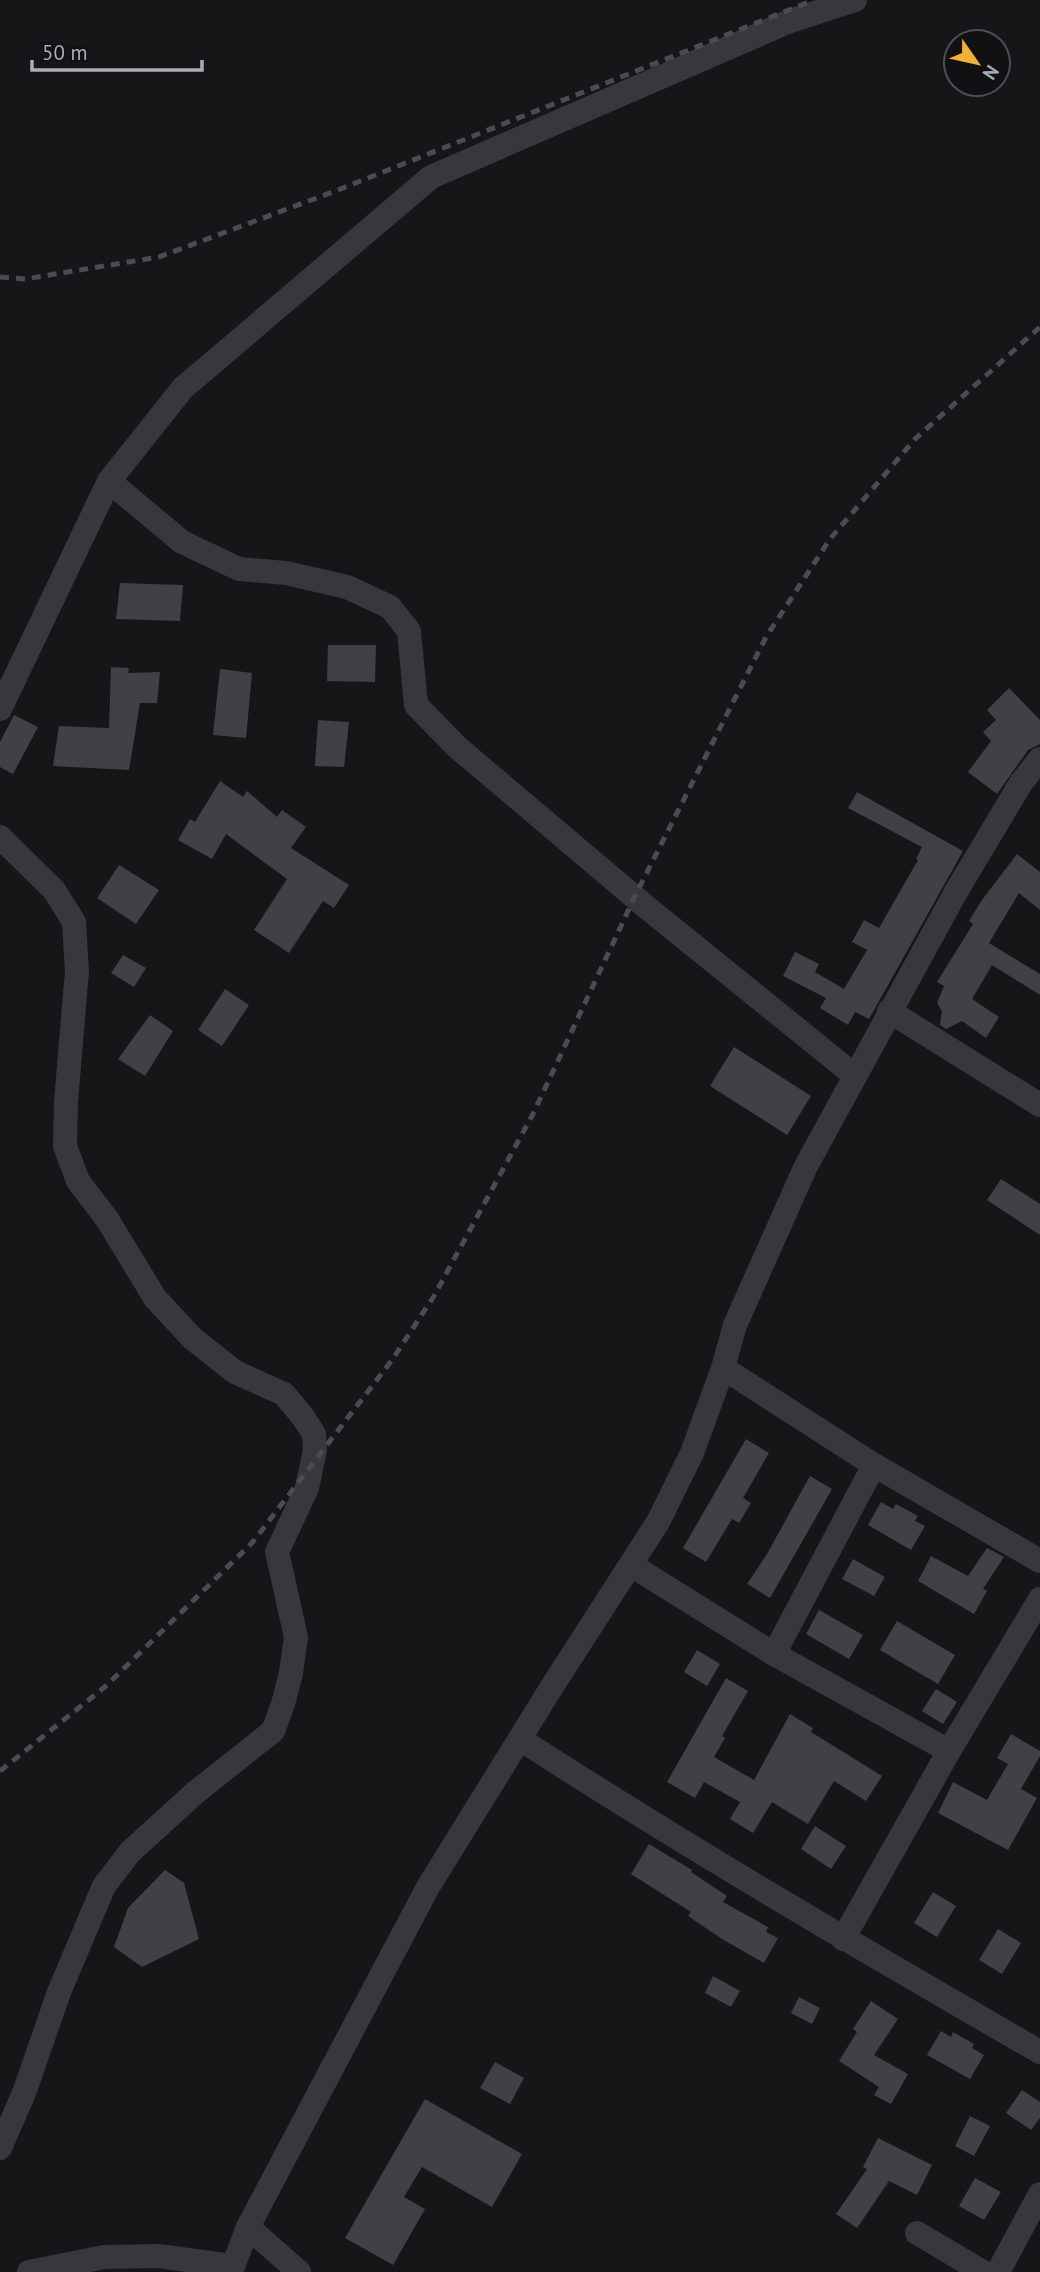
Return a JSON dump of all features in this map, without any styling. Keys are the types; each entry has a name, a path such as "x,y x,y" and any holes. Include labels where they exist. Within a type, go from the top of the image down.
{"street":[{"path":"0,709 109,481 183,388 431,177 790,20 855,0"},
{"path":"109,481 182,542 239,569 286,573 347,587 390,607 409,631 416,705 436,726 457,747 645,906 854,1075"},
{"path":"29,2272 104,2257 158,2256 232,2269 248,2227 428,1887 658,1522 692,1452 723,1368 735,1325 761,1262 806,1166 889,1011 1014,794 1040,759"},
{"path":"0,837 54,890 74,922 77,971 65,1146 78,1181 107,1219 155,1298 192,1338 235,1372 284,1394 314,1434 315,1450 307,1488 277,1552 296,1637 286,1693 273,1731 206,1783 130,1852 104,1886 59,1992 24,2093 0,2148"},
{"path":"889,1011 1040,1105"},
{"path":"723,1368 874,1465 1040,1561"},
{"path":"774,1654 874,1465"},
{"path":"631,1565 774,1654 949,1751"},
{"path":"843,1939 949,1751 1040,1599"},
{"path":"520,1739 843,1939 1037,2044"},
{"path":"998,2272 1040,2194"},
{"path":"248,2227 299,2272"},
{"path":"917,2233 983,2272"}],"building":[{"path":"120,583 183,585 180,621 116,619"},
{"path":"328,645 376,645 375,682 327,681"},
{"path":"111,667 129,668 128,673 160,672 157,703 140,703 129,770 53,766 59,726 109,728"},
{"path":"220,669 252,673 246,738 213,735"},
{"path":"1009,688 1040,720 1040,744 1028,750 997,794 968,772 991,741 983,732 996,720 987,710"},
{"path":"14,715 38,727 13,774 0,767 0,742"},
{"path":"318,720 349,722 344,767 315,766"},
{"path":"220,781 243,797 247,791 277,817 282,810 306,827 291,848 349,885 334,908 323,901 289,953 254,930 287,879 226,834 212,859 178,840 190,819 195,822"},
{"path":"857,792 963,851 869,1019 855,1012 848,1025 820,1008 826,998 783,976 795,952 819,964 815,972 844,989 867,950 852,942 864,920 879,928 918,860 916,859 922,847 848,808"},
{"path":"1017,854 1040,872 1040,910 1019,893 989,943 1040,974 1040,995 992,965 972,999 999,1017 986,1038 962,1021 946,1029 940,1025 942,1011 937,1003 944,986 937,982 973,924 969,921 982,900"},
{"path":"119,865 159,890 136,924 97,898"},
{"path":"123,955 146,968 134,987 111,973"},
{"path":"225,989 249,1005 222,1046 198,1030"},
{"path":"150,1015 173,1031 145,1076 118,1059"},
{"path":"734,1047 811,1096 787,1135 710,1086"},
{"path":"1001,1179 1040,1204 1040,1235 987,1200"},
{"path":"746,1439 769,1453 743,1498 751,1503 739,1523 732,1519 706,1562 683,1548"},
{"path":"810,1476 832,1489 770,1598 747,1584 767,1554"},
{"path":"881,1502 893,1509 896,1504 918,1516 915,1521 925,1526 911,1550 868,1525"},
{"path":"987,1548 1004,1557 983,1589 987,1591 974,1614 918,1581 931,1556 968,1576"},
{"path":"853,1559 885,1577 874,1596 842,1579"},
{"path":"819,1610 863,1635 849,1659 806,1634"},
{"path":"897,1621 955,1655 938,1684 880,1650"},
{"path":"697,1650 720,1664 707,1686 684,1672"},
{"path":"726,1678 748,1691 722,1736 725,1738 714,1757 754,1780 790,1714 813,1728 811,1732 882,1776 866,1801 834,1781 808,1824 772,1802 753,1833 730,1819 740,1802 704,1782 695,1798 667,1782"},
{"path":"936,1689 957,1702 943,1724 922,1711"},
{"path":"1011,1734 1040,1751 1040,1756 1021,1789 1037,1798 1008,1850 938,1813 953,1782 987,1800 1008,1764 997,1758"},
{"path":"815,1826 846,1846 831,1869 801,1849"},
{"path":"649,1844 692,1870 691,1872 727,1896 723,1902 768,1927 766,1932 778,1938 764,1963 722,1939 688,1916 691,1912 631,1874"},
{"path":"165,1870 184,1883 199,1939 142,1967 114,1947 128,1908"},
{"path":"933,1892 956,1906 937,1937 914,1923"},
{"path":"998,1929 1021,1943 1002,1974 979,1960"},
{"path":"713,1976 740,1991 731,2007 705,1993"},
{"path":"799,1997 820,2008 812,2024 791,2013"},
{"path":"871,2001 898,2019 874,2055 908,2074 891,2104 874,2095 879,2087 839,2061 857,2032 853,2029"},
{"path":"941,2031 951,2037 953,2032 974,2044 972,2048 984,2055 970,2079 927,2055"},
{"path":"495,2062 524,2078 510,2104 480,2088"},
{"path":"1022,2090 1040,2102 1040,2118 1031,2130 1006,2113"},
{"path":"425,2099 522,2154 492,2207 422,2167 404,2197 425,2209 393,2265 345,2238"},
{"path":"970,2116 990,2126 974,2156 955,2146"},
{"path":"878,2138 932,2165 917,2195 889,2181 857,2228 836,2214 867,2169 863,2167"},
{"path":"975,2178 1001,2192 984,2220 959,2206"}],"railway":[{"path":"0,277 25,279 159,257 338,190 814,0"},
{"path":"0,1771 106,1686 252,1543 392,1360 434,1296 533,1114 635,896 766,637 830,539 915,439 1040,327"}]}
